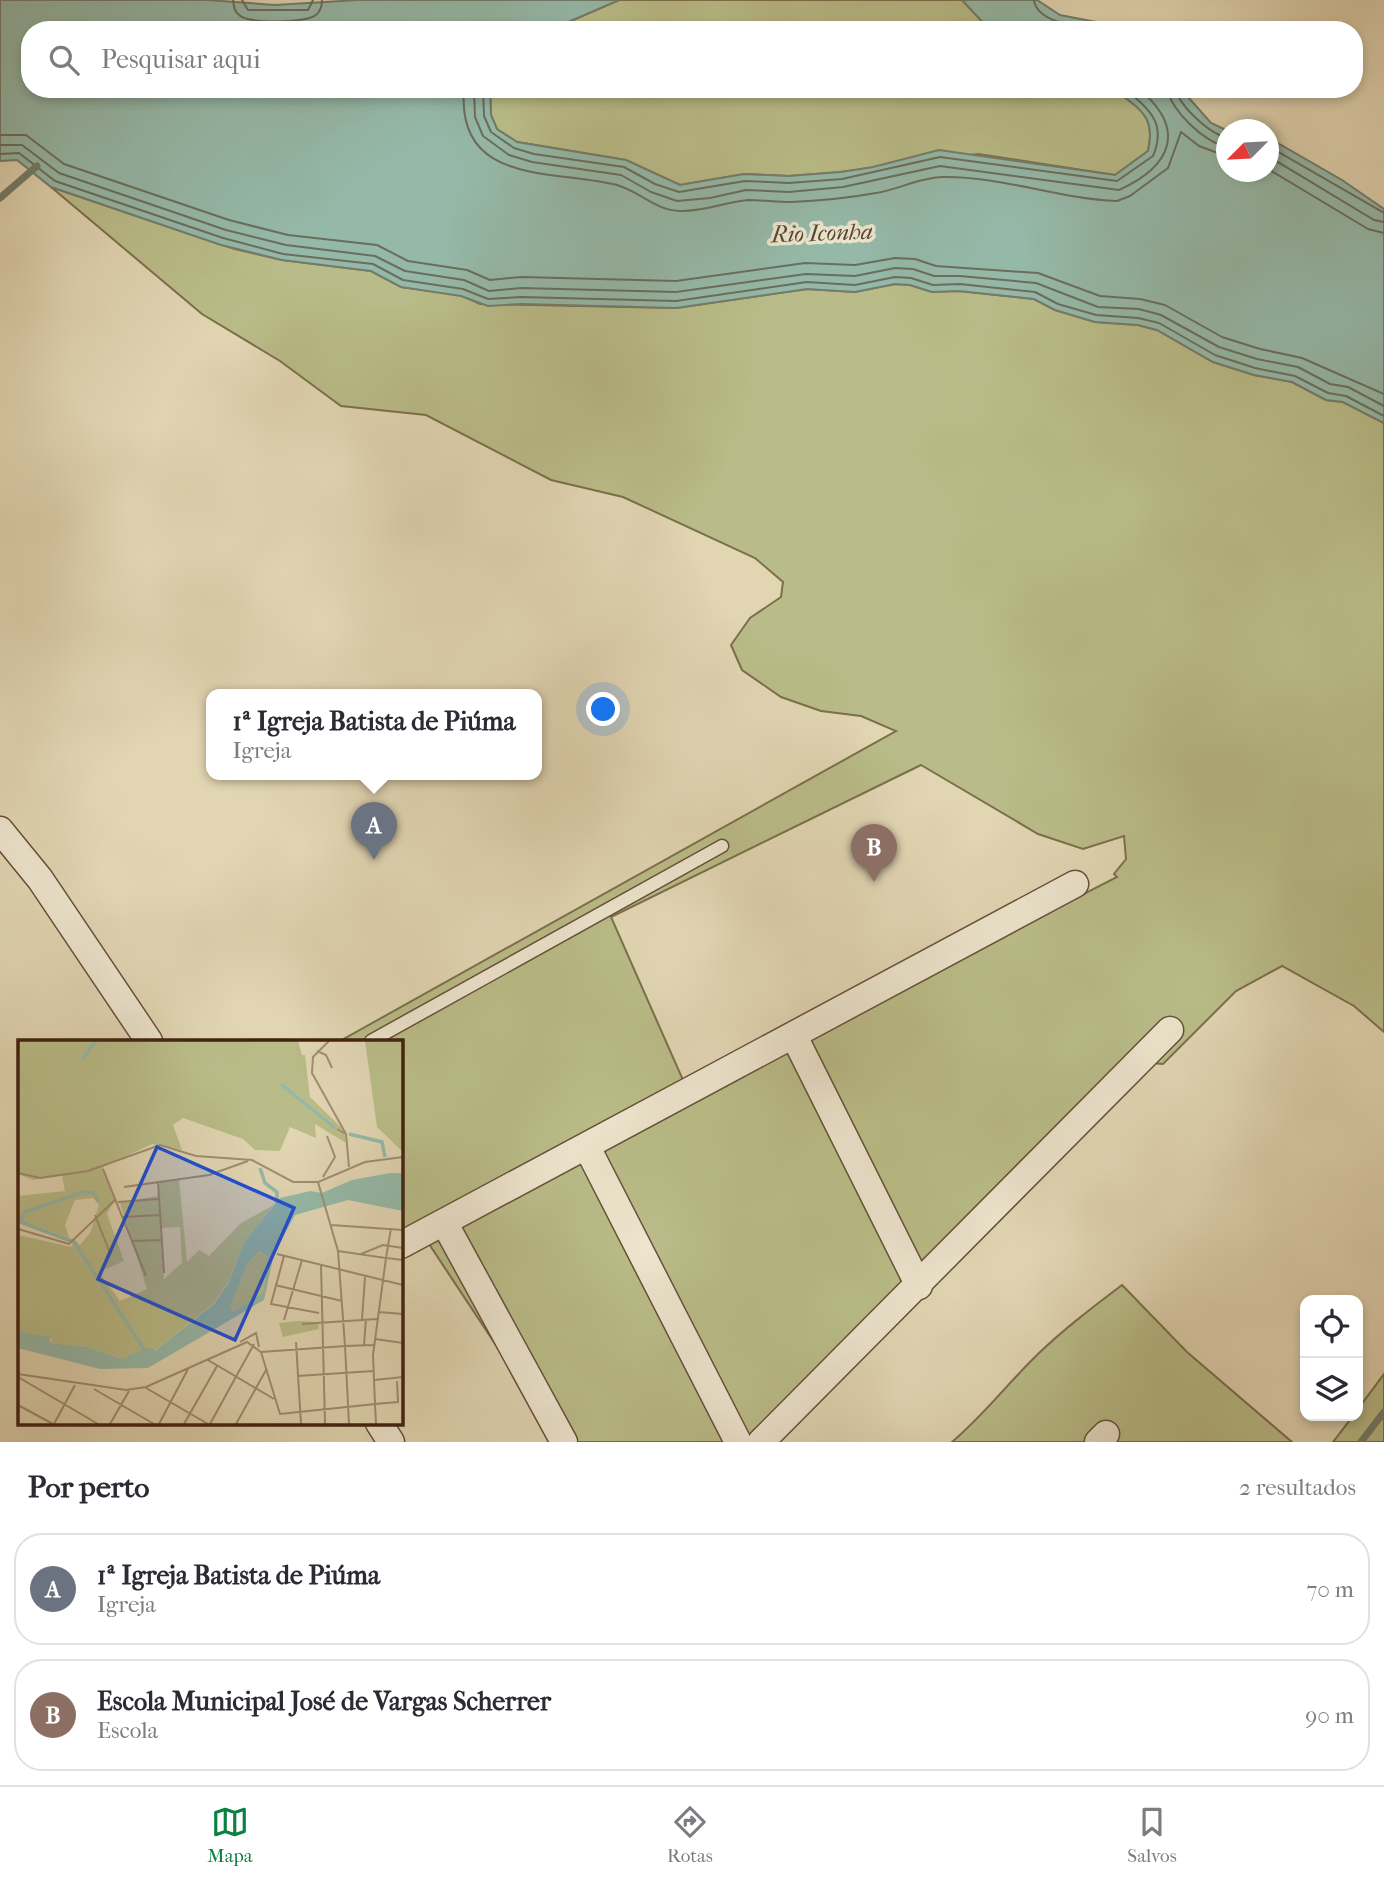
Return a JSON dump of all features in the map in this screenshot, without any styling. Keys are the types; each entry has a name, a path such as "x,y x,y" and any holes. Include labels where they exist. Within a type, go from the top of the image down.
{"street":[{"path":"0,830 40,878 148,1040"},
{"path":"402,1245 445,1224 1075,884"},
{"path":"761,1442 919,1286 1170,1030"},
{"path":"794,1036 919,1286"},
{"path":"587,1147 738,1442"},
{"path":"445,1224 564,1442"}],"lane":[{"path":"373,1040 722,846"}],"green space":[{"path":"619,0 962,0 982,21 571,21"},
{"path":"490,98 1125,98 1144,114 1150,129 1150,139 1148,151 1115,175 978,154 841,172 789,176 745,174 680,185 626,160 517,142 497,129 491,115"},
{"path":"51,187 235,249 282,260 371,271 401,287 461,295 480,304 676,308 807,289 855,292 895,284 910,285 932,292 959,291 1034,299 1055,310 1095,322 1138,325 1157,330 1213,362 1254,375 1292,382 1326,400 1343,402 1384,423 1384,1032 1354,1006 1282,966 1236,991 1163,1064 1137,1062 742,1442 560,1442 429,1244 402,1251 402,1040 342,1040 896,731 861,716 821,711 781,697 742,670 731,645 750,618 781,597 783,582 755,558 623,497 551,480 426,415 341,406 280,361 202,314","holes":["921,765 1038,834 1083,849 1124,836 1126,859 1114,874 1117,877 690,1096 611,917"]},
{"path":"1122,1285 1187,1352 1292,1442 952,1442 1048,1345"},
{"path":"1384,1374 1384,1442 1333,1442 1349,1421 1363,1421 1363,1402"}],"water":[{"name":"Rio Iconha","path":"0,0 208,0 275,5 358,0 619,0 571,21 21,21 21,98 490,98 491,115 497,129 517,142 626,160 680,185 744,174 789,176 841,172 873,167 939,150 1115,175 1148,151 1150,139 1150,129 1144,114 1125,98 1189,98 1216,125 1216,182 1279,182 1279,144 1342,180 1384,209 1384,423 1343,402 1326,400 1292,382 1254,375 1213,362 1157,330 1138,325 1095,322 1055,310 1034,299 959,291 932,292 910,285 895,284 855,292 807,289 676,308 521,304 488,306 461,296 401,287 371,271 282,260 221,245 51,187 17,160 0,161"},
{"path":"962,0 1037,0 1060,15 1091,21 982,21"}],"waterway":[{"path":"0,198 37,166"},
{"path":"1361,1442 1384,1412"}],"place":[{"name":"1ª Igreja Batista de Piúma","path":"374,860"},
{"name":"Escola Municipal José de Vargas Scherrer","path":"874,882"}]}
